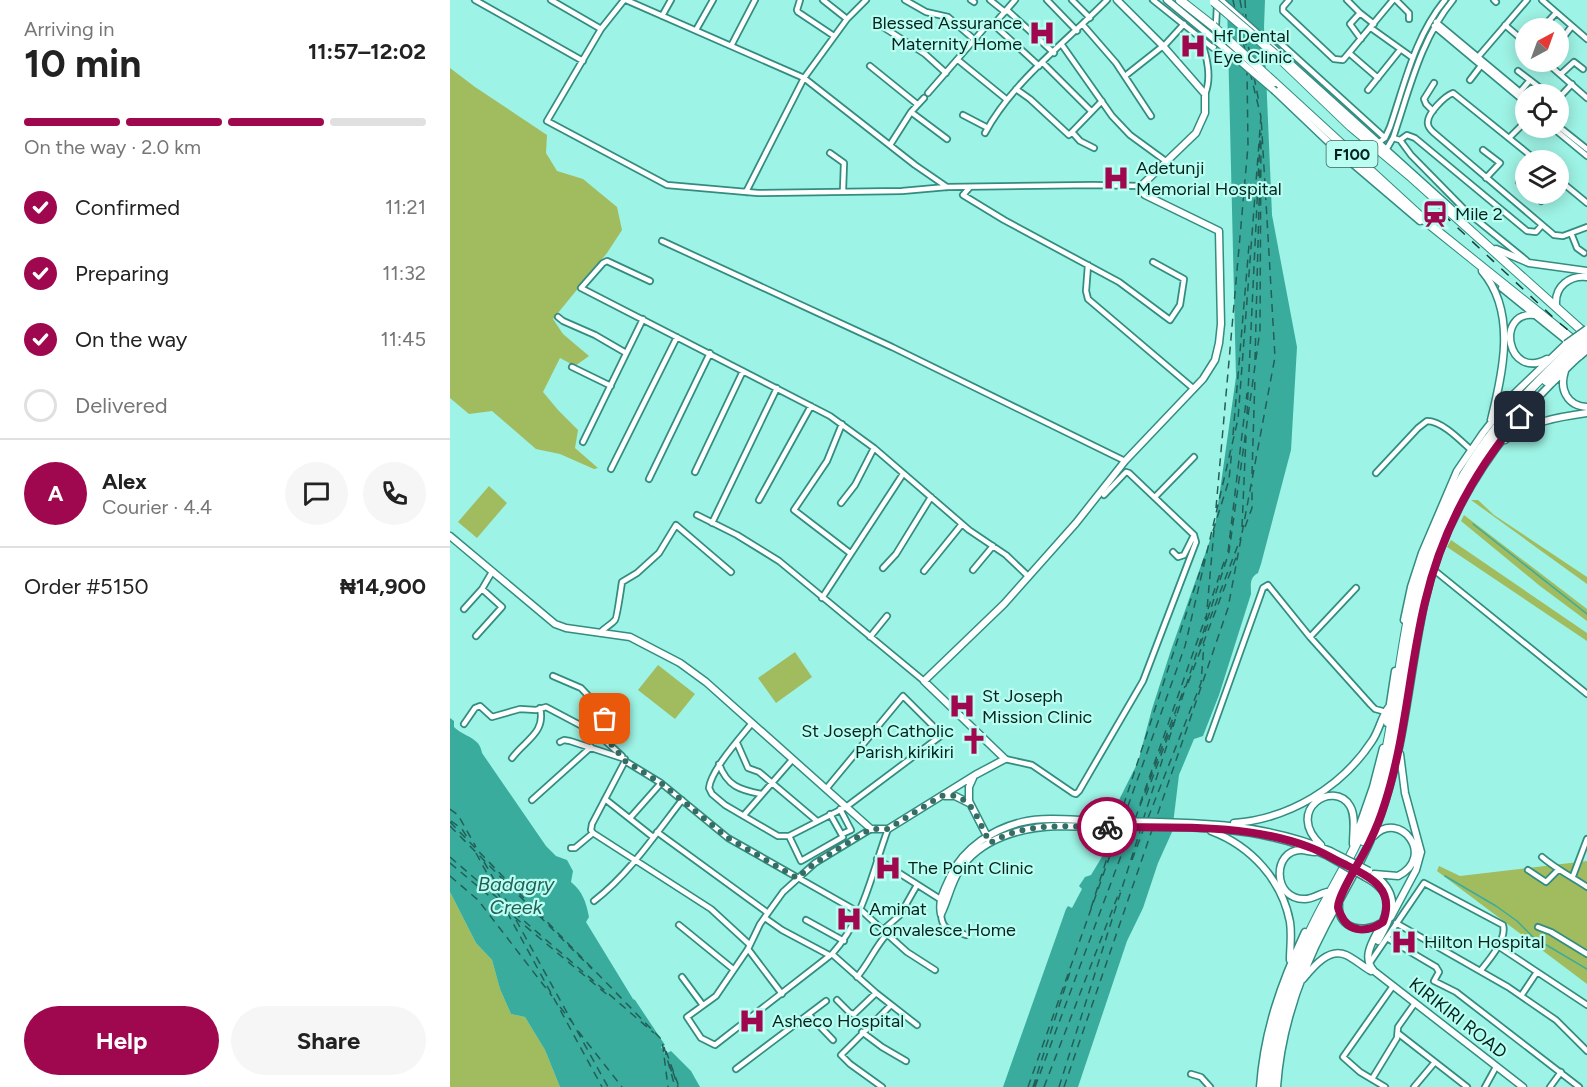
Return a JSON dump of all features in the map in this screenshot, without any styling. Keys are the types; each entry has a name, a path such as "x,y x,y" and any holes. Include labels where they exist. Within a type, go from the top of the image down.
{"highway":[{"name":"F100","path":"1180,0 1213,26 1430,225 1579,351"},
{"name":"F100","path":"1216,1 1351,127 1412,178 1587,335"},
{"path":"1262,1087 1270,1026 1275,1008 1303,945 1359,838 1374,800 1387,748 1412,601 1422,565 1468,479 1513,416 1579,351 1587,335"},
{"path":"1447,518 1446,500 1503,419 1587,344"},
{"path":"1404,710 1420,599 1429,566 1447,518 1451,492"},
{"path":"1274,1083 1279,1031 1291,988 1377,809 1404,710 1407,689"}],"main road":[{"path":"451,539 555,624 630,637 670,657 706,682 826,789 843,808 871,829 888,829 1005,759 924,681 1004,604 1076,523 1125,461 1203,379 1215,360 1219,343 1219,231 1140,192 1141,186 1200,128 1205,113 1205,94 1117,0"},
{"path":"1167,0 1275,91 1339,152 1579,351"},
{"path":"1216,1 1275,43 1378,143 1556,304 1587,329 1579,351 1567,368 1520,417 1447,518 1428,538 1411,587 1377,774 1353,844 1290,963 1275,1008"},
{"path":"1496,249 1529,263 1587,271"},
{"path":"1482,271 1494,288 1501,309 1503,328 1504,353 1501,383 1490,424"},
{"path":"1556,304 1558,292 1565,282 1579,276 1587,277"},
{"path":"1539,318 1527,315 1519,319 1511,329 1510,345 1514,353 1523,361 1529,363 1542,361 1555,354 1579,351"},
{"path":"1451,492 1471,450 1490,424 1512,396 1555,354"},
{"path":"1567,368 1563,380 1565,394 1574,404 1587,407"},
{"path":"1496,448 1516,432 1536,423 1587,413"},
{"path":"1407,689 1423,612 1447,518"},
{"path":"1202,827 1271,817 1300,805 1325,789 1365,752 1390,706"},
{"path":"1274,1083 1298,985 1316,944 1372,839 1386,802 1400,750 1404,710"},
{"path":"1368,962 1416,870 1421,852 1405,793 1400,750"},
{"path":"975,775 969,787 970,804 991,838"},
{"path":"941,796 955,796 970,804"},
{"path":"1326,852 1308,827 1312,806 1324,796 1339,797 1350,806 1353,813 1353,844"},
{"path":"941,914 940,898 955,867 969,850 991,838 1032,827 1080,824 1202,827 1266,835 1326,852"},
{"path":"1216,825 1272,831 1302,839 1369,874 1384,884 1390,895 1393,904 1391,917"},
{"path":"1202,827 1229,838 1245,848 1270,877 1288,911 1291,931 1290,963"},
{"path":"1369,874 1398,876 1412,865 1415,854 1411,839 1401,830 1383,829 1372,839"},
{"path":"941,914 958,872 991,838"},
{"path":"1326,852 1301,850 1289,855 1281,866 1279,878 1285,890 1296,897 1307,899 1327,892"},
{"path":"1369,874 1387,898 1388,908 1368,953 1368,962 1374,971"},
{"path":"1340,899 1338,907 1343,920 1351,927 1369,929 1383,922"},
{"path":"1298,985 1322,960 1334,953 1346,954 1374,971"},
{"name":"KIRIKIRI ROAD","path":"1374,971 1523,1087"}],"street":[{"path":"475,0 583,62"},
{"path":"551,0 601,29"},
{"path":"947,187 804,78 625,0 601,29 547,121 667,185 746,192 924,190 947,187 1141,186"},
{"path":"662,16 671,0"},
{"path":"696,30 713,0"},
{"path":"731,45 755,0"},
{"path":"800,0 798,12 834,36"},
{"path":"823,0 847,19"},
{"path":"746,192 804,78 847,19 866,0"},
{"path":"905,0 926,12 948,17 975,40"},
{"path":"990,0 1054,52"},
{"path":"890,145 917,105 988,24 993,24 1015,0"},
{"path":"1047,0 1077,31"},
{"path":"1072,0 1090,18"},
{"path":"963,115 986,130 1006,99 1107,0"},
{"path":"1154,0 1211,48 1214,46 1216,1"},
{"path":"1289,0 1283,7 1284,11 1334,59 1339,61 1343,60 1394,0 1409,13 1409,19"},
{"path":"1347,0 1372,26 1413,58"},
{"path":"1378,143 1385,138 1413,58 1431,18 1445,0"},
{"path":"1386,150 1393,138 1435,24 1453,0"},
{"path":"1477,59 1527,0"},
{"path":"1542,0 1587,39"},
{"path":"1360,13 1350,24 1361,39"},
{"path":"1552,18 1556,13"},
{"path":"993,24 1041,64 1091,111"},
{"path":"1125,76 1163,47 1184,24"},
{"path":"1435,24 1515,93"},
{"path":"1083,25 1101,44 1125,76 1151,116"},
{"path":"1505,25 1515,34"},
{"path":"1569,30 1572,26"},
{"path":"883,27 925,54 946,72"},
{"path":"1200,38 1208,67 1208,86 1205,94"},
{"path":"1275,43 1385,138"},
{"path":"1062,45 1112,116 1130,135 1167,162"},
{"path":"1418,46 1424,49"},
{"path":"1368,90 1400,50"},
{"path":"1349,53 1378,78"},
{"path":"958,60 1006,99"},
{"path":"1561,74 1574,62 1583,69"},
{"path":"1470,80 1482,64"},
{"path":"1482,64 1515,88"},
{"path":"870,66 917,105"},
{"path":"1519,72 1535,84"},
{"path":"1558,72 1587,98"},
{"path":"1527,84 1530,80"},
{"path":"1433,111 1424,99 1434,83"},
{"path":"1569,87 1572,84"},
{"path":"1016,89 1068,134 1101,101"},
{"path":"1524,150 1453,93 1447,96 1428,118 1428,126 1458,155 1554,235 1563,236 1587,227"},
{"path":"911,112 947,139"},
{"path":"1072,132 1080,141 1094,148"},
{"path":"1509,138 1515,132"},
{"path":"1400,140 1407,135 1411,136 1451,166 1484,197 1493,201 1527,231 1536,232 1542,225"},
{"path":"1569,135 1585,147 1587,140"},
{"path":"1393,138 1400,140 1411,155 1467,212 1529,263"},
{"path":"1565,138 1587,156"},
{"path":"1483,150 1500,163 1486,178"},
{"path":"830,153 844,163 843,190"},
{"path":"1451,166 1458,155"},
{"path":"969,187 963,195 1004,220 1119,282 1170,320 1180,305 1184,279 1153,262"},
{"path":"1569,188 1587,203"},
{"path":"1571,233 1577,248 1584,253"},
{"path":"662,241 892,347 1125,461"},
{"path":"650,281 606,261 581,288 812,406 842,424 874,448 962,524 1019,566 1028,576"},
{"path":"1088,265 1086,291 1088,299 1194,389"},
{"path":"558,317 626,353"},
{"path":"583,442 644,320"},
{"path":"612,469 677,337"},
{"path":"649,479 710,353"},
{"path":"572,367 610,386"},
{"path":"695,472 743,371"},
{"path":"712,523 777,388"},
{"path":"759,500 812,406"},
{"path":"1376,473 1427,421 1446,430 1471,450"},
{"path":"842,424 827,461 794,510 850,553"},
{"path":"841,503 855,485 874,448"},
{"path":"1155,497 1194,457"},
{"path":"1005,759 1032,765 1072,793 1076,794 1079,791 1143,681 1196,542 1194,535 1129,472 1126,472 1104,495"},
{"path":"822,598 903,474"},
{"path":"883,568 896,554 931,497"},
{"path":"697,515 765,552 924,681"},
{"path":"924,570 962,524"},
{"path":"600,633 618,615 622,582 659,553 676,525 731,572"},
{"path":"1173,552 1178,557 1184,555 1194,535"},
{"path":"973,570 993,546"},
{"path":"1434,570 1587,694"},
{"path":"464,609 482,589 492,572"},
{"path":"1209,739 1264,585 1270,586 1371,705 1375,709 1386,712"},
{"path":"1311,637 1356,588"},
{"path":"476,636 502,607 482,589"},
{"path":"870,637 887,616"},
{"path":"553,676 577,685 596,704 596,710 608,723 602,737"},
{"path":"752,723 719,764 709,785 710,790 724,805 778,836 789,836 843,808 942,735 903,696 826,789"},
{"path":"465,724 475,708 480,706 492,717 519,709 551,708 602,737 625,760"},
{"path":"512,758 540,725 542,718 540,708"},
{"path":"560,742 564,740 591,747 625,760 661,783 728,838 860,912 907,952 935,970"},
{"path":"737,743 748,768 759,772 817,821"},
{"path":"532,800 591,747"},
{"path":"625,760 592,824 593,833 711,909 748,946 782,994"},
{"path":"744,815 792,760"},
{"path":"719,764 722,773 732,786 761,794"},
{"path":"630,818 661,783"},
{"path":"605,799 653,837"},
{"path":"594,901 636,859 682,800"},
{"path":"789,836 801,861 851,830 843,808"},
{"path":"830,814 842,834"},
{"path":"871,829 815,863 783,892 716,996 702,1004 689,1016 688,1020 701,1038 715,1045 782,994 844,941 860,912 888,829"},
{"path":"657,832 782,930 830,955 917,1025"},
{"path":"571,848 575,848 593,833"},
{"path":"1573,876 1587,839"},
{"path":"1542,857 1558,870 1573,876 1587,887"},
{"path":"877,859 940,898"},
{"path":"1528,870 1546,882 1558,870"},
{"path":"1368,962 1424,883 1503,925 1505,929 1498,946 1481,970"},
{"path":"857,977 866,967 885,931 900,915 917,885"},
{"path":"941,914 946,928 966,935"},
{"path":"806,920 844,941"},
{"path":"1396,923 1481,970 1521,996 1562,1024 1587,1051"},
{"path":"679,925 734,969"},
{"path":"1538,927 1551,932 1587,954"},
{"path":"1387,938 1436,967 1439,972 1434,981 1456,992 1579,1087"},
{"path":"1498,946 1587,1005"},
{"path":"1521,996 1537,972"},
{"path":"682,977 702,1004"},
{"path":"1385,1087 1343,1058 1393,986"},
{"path":"837,1000 854,1014 876,993"},
{"path":"736,1069 826,1000"},
{"path":"1372,1079 1398,1034 1398,1027 1415,1003"},
{"path":"882,1087 841,1055 891,1005"},
{"path":"809,1015 833,1040"},
{"path":"862,1032 906,1061"},
{"path":"1398,1034 1467,1087"},
{"path":"1413,1087 1435,1062"},
{"path":"1485,1087 1496,1067"},
{"path":"1550,1087 1561,1072"},
{"path":"1191,1074 1201,1077 1210,1087"}],"shaded area":[{"path":"450,68 547,135 546,153 557,171 583,179 617,207 622,230 607,253 553,319 563,334 589,356 575,366 560,358 543,392 578,430 575,448 598,468 594,469 560,454 536,449 492,411 469,414 450,398"},
{"path":"489,486 507,503 477,538 458,522"},
{"path":"1471,500 1478,500 1494,515 1587,577 1587,584"},
{"path":"1464,515 1587,609 1587,621 1540,586 1461,521"},
{"path":"1451,540 1587,633 1587,641 1447,547"},
{"path":"795,652 812,677 776,703 758,678"},
{"path":"658,665 695,694 675,719 638,690"},
{"path":"1587,861 1587,984 1437,871 1439,866 1460,876"},
{"path":"450,892 476,943 492,960 500,989 511,1014 525,1017 545,1050 560,1087 450,1087"}],"water":[{"path":"1227,0 1265,0 1264,27 1272,215 1297,347 1291,450 1261,564 1258,573 1252,579 1251,594 1219,695 1203,736 1194,739 1179,775 1172,832 1158,863 1143,908 1127,941 1078,1087 1003,1087 1066,909 1068,906 1072,908 1082,889 1079,886 1085,877 1091,875 1111,842 1119,800 1138,762 1171,650 1215,526 1236,377"},
{"name":"Badagry Creek","path":"450,718 454,721 454,727 475,740 481,748 482,753 546,846 556,856 567,860 573,871 571,882 581,894 587,907 589,917 586,922 633,999 665,1045 661,1047 665,1054 671,1051 691,1071 700,1087 560,1087 545,1050 525,1017 511,1014 500,989 492,960 476,943 450,892"}],"waterway":[{"path":"1473,524 1587,614"},
{"path":"1445,876 1496,906 1517,921 1533,937 1587,969"}],"ferry route":[{"path":"1233,0 1235,10"},
{"path":"1240,0 1243,16"},
{"path":"1245,0 1246,20"},
{"path":"1240,29 1245,50"},
{"path":"1246,33 1250,55"},
{"path":"1246,37 1246,53"},
{"path":"1216,508 1248,146 1247,70"},
{"path":"1250,72 1261,117"},
{"path":"1254,77 1259,102"},
{"path":"1123,820 1185,646 1238,419 1261,116 1275,357 1228,608 1156,819"},
{"path":"1143,820 1229,552 1260,330 1261,133"},
{"path":"1247,414 1260,140"},
{"path":"1255,360 1260,167"},
{"path":"1233,435 1249,245"},
{"path":"1252,474 1255,377"},
{"path":"1228,552 1247,393"},
{"path":"1242,527 1246,436"},
{"path":"1213,531 1229,480 1232,449"},
{"path":"1245,527 1252,508 1252,485"},
{"path":"1206,621 1214,530"},
{"path":"1200,645 1241,537"},
{"path":"1119,819 1206,553"},
{"path":"1188,683 1237,555"},
{"path":"1208,609 1225,559"},
{"path":"1140,804 1206,616"},
{"path":"1148,818 1201,683 1204,644"},
{"path":"1135,819 1185,686"},
{"path":"1146,795 1176,715"},
{"path":"450,809 458,815 476,847"},
{"path":"451,821 462,829 468,839"},
{"path":"450,822 662,1040 668,1087"},
{"path":"450,826 592,969"},
{"path":"1059,1087 1141,828"},
{"path":"1132,860 1144,828"},
{"path":"1035,1087 1131,829"},
{"path":"1091,908 1116,830"},
{"path":"1028,1087 1119,830"},
{"path":"1064,1087 1152,830"},
{"path":"476,853 501,899"},
{"path":"450,857 654,1033"},
{"path":"484,862 510,907"},
{"path":"450,863 610,997"},
{"path":"450,876 478,900 552,996"},
{"path":"1044,1087 1120,890"},
{"path":"507,912 602,1087"},
{"path":"516,920 608,1087"},
{"path":"1033,1087 1070,972"},
{"path":"560,1007 572,1022"},
{"path":"578,1031 622,1087"},
{"path":"664,1047 675,1087"},
{"path":"666,1051 679,1087"},
{"path":"669,1064 672,1073"},
{"path":"673,1072 678,1087"},
{"path":"1034,1087 1039,1074"}],"railway":[{"path":"1443,214 1587,346"}],"way so far":[{"path":"605,719 608,725 602,737 625,761 661,783 728,838 797,878 815,863 871,829 888,829 946,795 959,797 970,804 990,843 1021,829 1032,827 1107,827"}],"place":[{"name":"Blessed Assurance Maternity Home","path":"1042,33"},
{"name":"Hf Dental Eye Clinic","path":"1193,46"},
{"name":"Adetunji Memorial Hospital","path":"1116,178"},
{"name":"Mile 2","path":"1435,214"},
{"name":"St Joseph Mission Clinic","path":"962,706"},
{"name":"St Joseph Catholic Parish kirikiri","path":"974,741"},
{"name":"The Point Clinic","path":"888,868"},
{"name":"Aminat Convalesce Home","path":"849,919"},
{"name":"Hilton Hospital","path":"1404,942"},
{"name":"Asheco Hospital","path":"752,1021"}],"route":[{"path":"1107,827 1240,831 1285,839 1316,849 1354,869 1365,877 1375,882 1379,886 1388,903 1383,922 1375,927 1362,930 1346,924 1338,907 1340,899 1350,879 1357,867 1372,839 1390,786 1400,750 1425,602 1440,550 1473,482 1520,417"}]}
